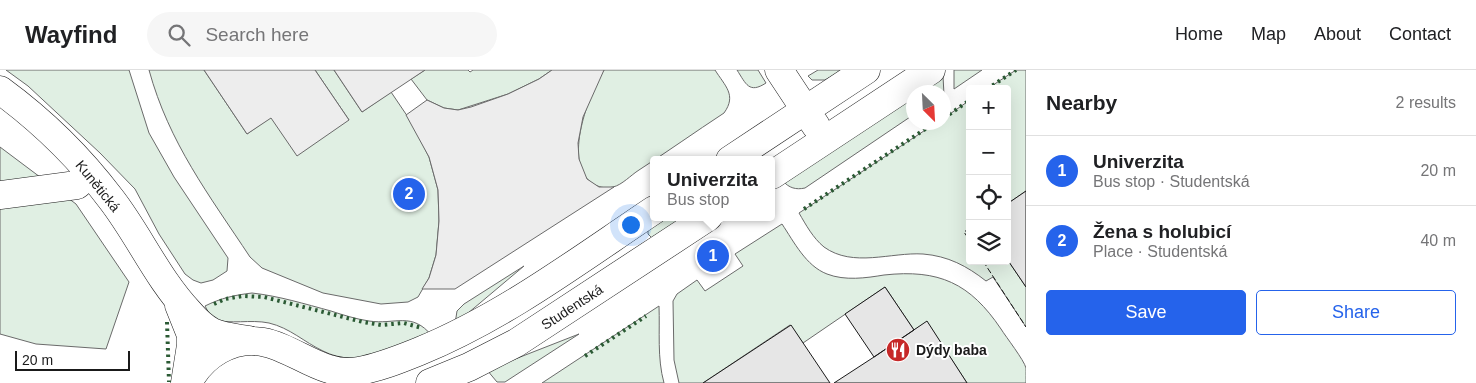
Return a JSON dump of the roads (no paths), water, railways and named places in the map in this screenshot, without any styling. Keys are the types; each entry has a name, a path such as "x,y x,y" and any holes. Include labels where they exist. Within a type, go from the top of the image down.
{"street":[{"path":"779,70 825,140"},
{"path":"736,156 866,70"},
{"path":"775,173 931,70"},
{"name":"Kunětická","path":"0,90 28,110 90,173 112,200 176,299 194,318 212,332 221,335 285,348"},
{"path":"0,195 76,185 90,173"},
{"path":"285,348 326,368 338,371 354,372 395,361 451,338 510,305 650,213"},
{"name":"Studentská","path":"430,383 469,367 523,339 702,221"},
{"name":"Kunětická","path":"176,299 191,335 187,383"},
{"path":"187,383 195,370 212,354 234,344 258,341"},
{"path":"285,348 307,366 317,383"},
{"path":"395,361 415,373 420,383"}],"place":[{"name":"Žena s holubicí","path":"409,194"},
{"name":"Univerzita","path":"713,256"},
{"name":"Dýdy baba","path":"898,350"}]}
